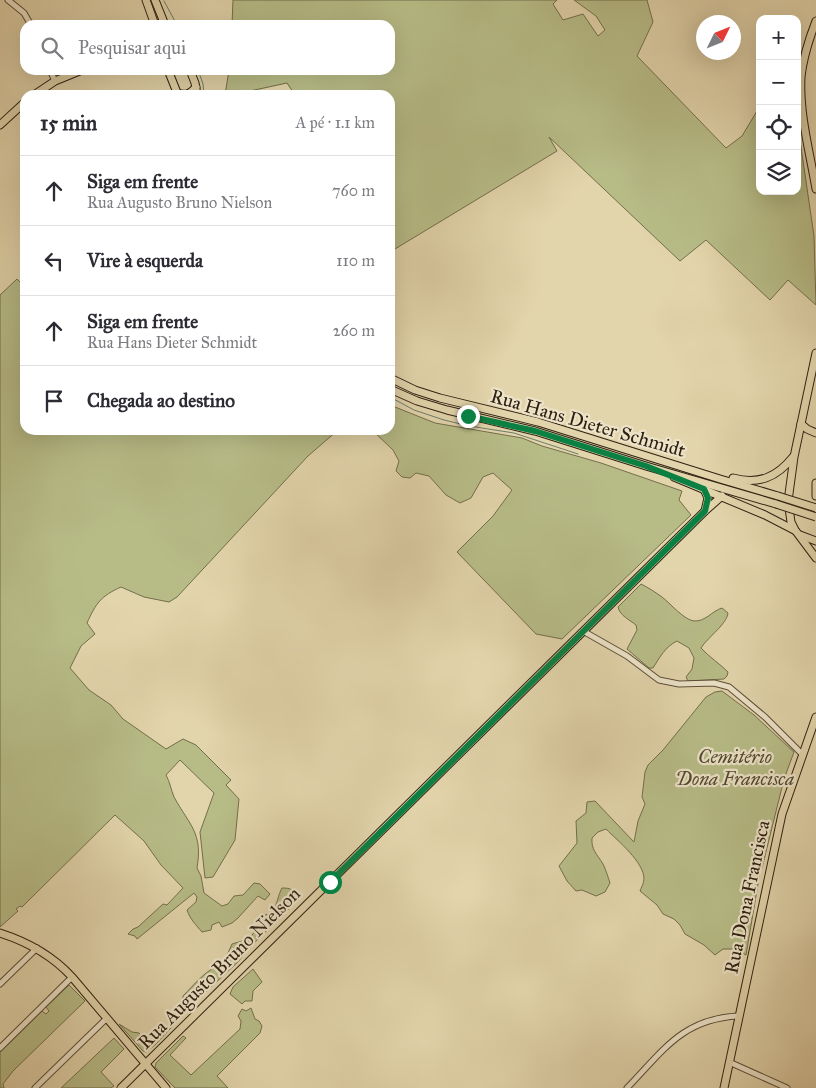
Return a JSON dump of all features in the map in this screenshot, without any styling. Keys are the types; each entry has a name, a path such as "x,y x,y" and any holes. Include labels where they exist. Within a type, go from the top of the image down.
{"main road":[{"path":"146,0 153,20"},
{"path":"155,0 163,20"},
{"path":"816,21 808,44 801,91 816,189"},
{"path":"42,90 70,75"},
{"path":"170,75 176,90"},
{"path":"192,75 197,90"},
{"path":"0,125 20,107"},
{"path":"816,353 794,457 788,501 788,513 796,532 816,541"},
{"name":"Rua Hans Dieter Schmidt","path":"395,380 415,390 440,398 538,422 816,508"},
{"name":"Rua Hans Dieter Schmidt","path":"395,391 428,405 535,431 816,517"},
{"path":"801,424 806,429 816,433"},
{"path":"650,458 750,481 762,480 772,476 794,457"},
{"path":"646,466 786,524 796,532 816,558"},
{"path":"816,483 816,494"},
{"path":"704,489 708,498 705,511"},
{"name":"Rua Augusto Bruno Nielson","path":"121,1088 722,496"},
{"name":"Rua Dona Francisca","path":"724,1088 782,814 816,717"},
{"path":"0,933 37,948 58,963 166,1088"}],"street":[{"path":"8,0 24,13 28,20"},
{"path":"53,75 56,81"},
{"path":"583,632 627,656 660,680 679,684 714,683 729,688 765,717 803,755"},
{"path":"0,984 37,948"},
{"path":"0,1048 72,977"},
{"path":"627,1088 684,1032 711,1019 738,1016"},
{"path":"35,1088 106,1018"},
{"path":"729,1062 787,1088"}],"green space":[{"path":"233,0 557,0 553,4 563,20 583,14 598,36 605,30 596,16 574,0 647,0 653,22 637,56 726,148 742,136 756,113 756,195 801,195 801,147 814,236 816,305 788,280 770,300 706,240 680,261 549,137 557,151 395,249 395,90 292,90 287,83 255,90 226,90 228,75 395,75 395,20 232,20"},
{"path":"17,279 20,282 20,435 332,435 308,456 177,597 169,602 144,597 121,587 104,597 96,605 87,623 95,634 81,646 70,668 89,690 111,705 123,719 166,749 183,739 196,745 231,780 226,785 239,799 235,840 213,877 205,878 200,832 214,793 180,760 166,775 174,797 197,838 197,868 201,876 204,893 222,906 228,904 234,896 243,895 254,883 260,884 270,894 265,900 258,896 238,918 222,927 219,922 212,925 211,930 202,932 195,924 187,910 196,902 197,897 194,893 137,939 135,936 128,934 163,904 167,905 183,888 161,865 144,841 115,815 22,907 20,906 16,909 18,911 0,927 0,295"},
{"path":"395,407 435,423 522,438 682,491 679,500 691,515 562,639 536,634 457,552 493,516 512,490 493,473 483,477 471,498 460,503 446,495 429,476 416,473 410,478 402,477 396,471 399,461 393,450 377,435 395,435"},
{"path":"641,584 662,597 690,620 702,620 722,608 728,613 721,626 701,648 728,672 724,679 688,681 686,677 692,669 694,658 689,648 677,641 666,649 653,668 649,668 627,649 637,630 636,625 623,615 618,607"},
{"name":"Cemitério Dona Francisca","path":"722,691 754,715 794,752 784,779 762,868 759,866 759,878 746,955 734,949 723,949 715,955 704,945 685,934 674,919 663,914 657,905 640,891 644,879 640,866 630,852 606,829 598,832 592,838 593,849 603,864 610,883 605,892 596,896 582,890 576,891 567,881 559,866 577,843 576,821 586,813 587,802 595,801 634,842 638,821 645,804 642,797 645,772 648,765 663,750 706,697 715,692"},
{"path":"282,888 291,889 298,896 287,911 250,947 238,962 199,998 155,1045 146,1052 143,1051 119,1024 132,1032 139,1033 150,1045 176,1020 174,1016 178,1005 183,1002 183,996 196,982 212,969 223,964 232,944 249,939 259,926 263,915 271,912 276,906"},
{"path":"253,969 262,982 253,991 252,1001 245,1001 242,1004 230,994 233,987"},
{"path":"69,985 85,1001 13,1071 3,1084 4,1088 0,1088 0,1052 42,1011 46,1014 49,1011 46,1007"},
{"path":"251,1008 255,1019 262,1026 260,1033 217,1076 228,1088 175,1088 155,1067 156,1063 183,1036 186,1038 170,1055 191,1075 240,1029 241,1021 238,1016 242,1009 246,1011"},
{"path":"114,1038 124,1049 101,1072 114,1086 111,1088 61,1088"}],"waterway":[{"path":"164,1 174,20"},
{"path":"200,75 204,90"},
{"path":"395,400 414,410 444,420 514,433 578,454"}],"route":[{"path":"330,882 705,511 708,502 704,489 646,466 535,431 468,416"}]}
